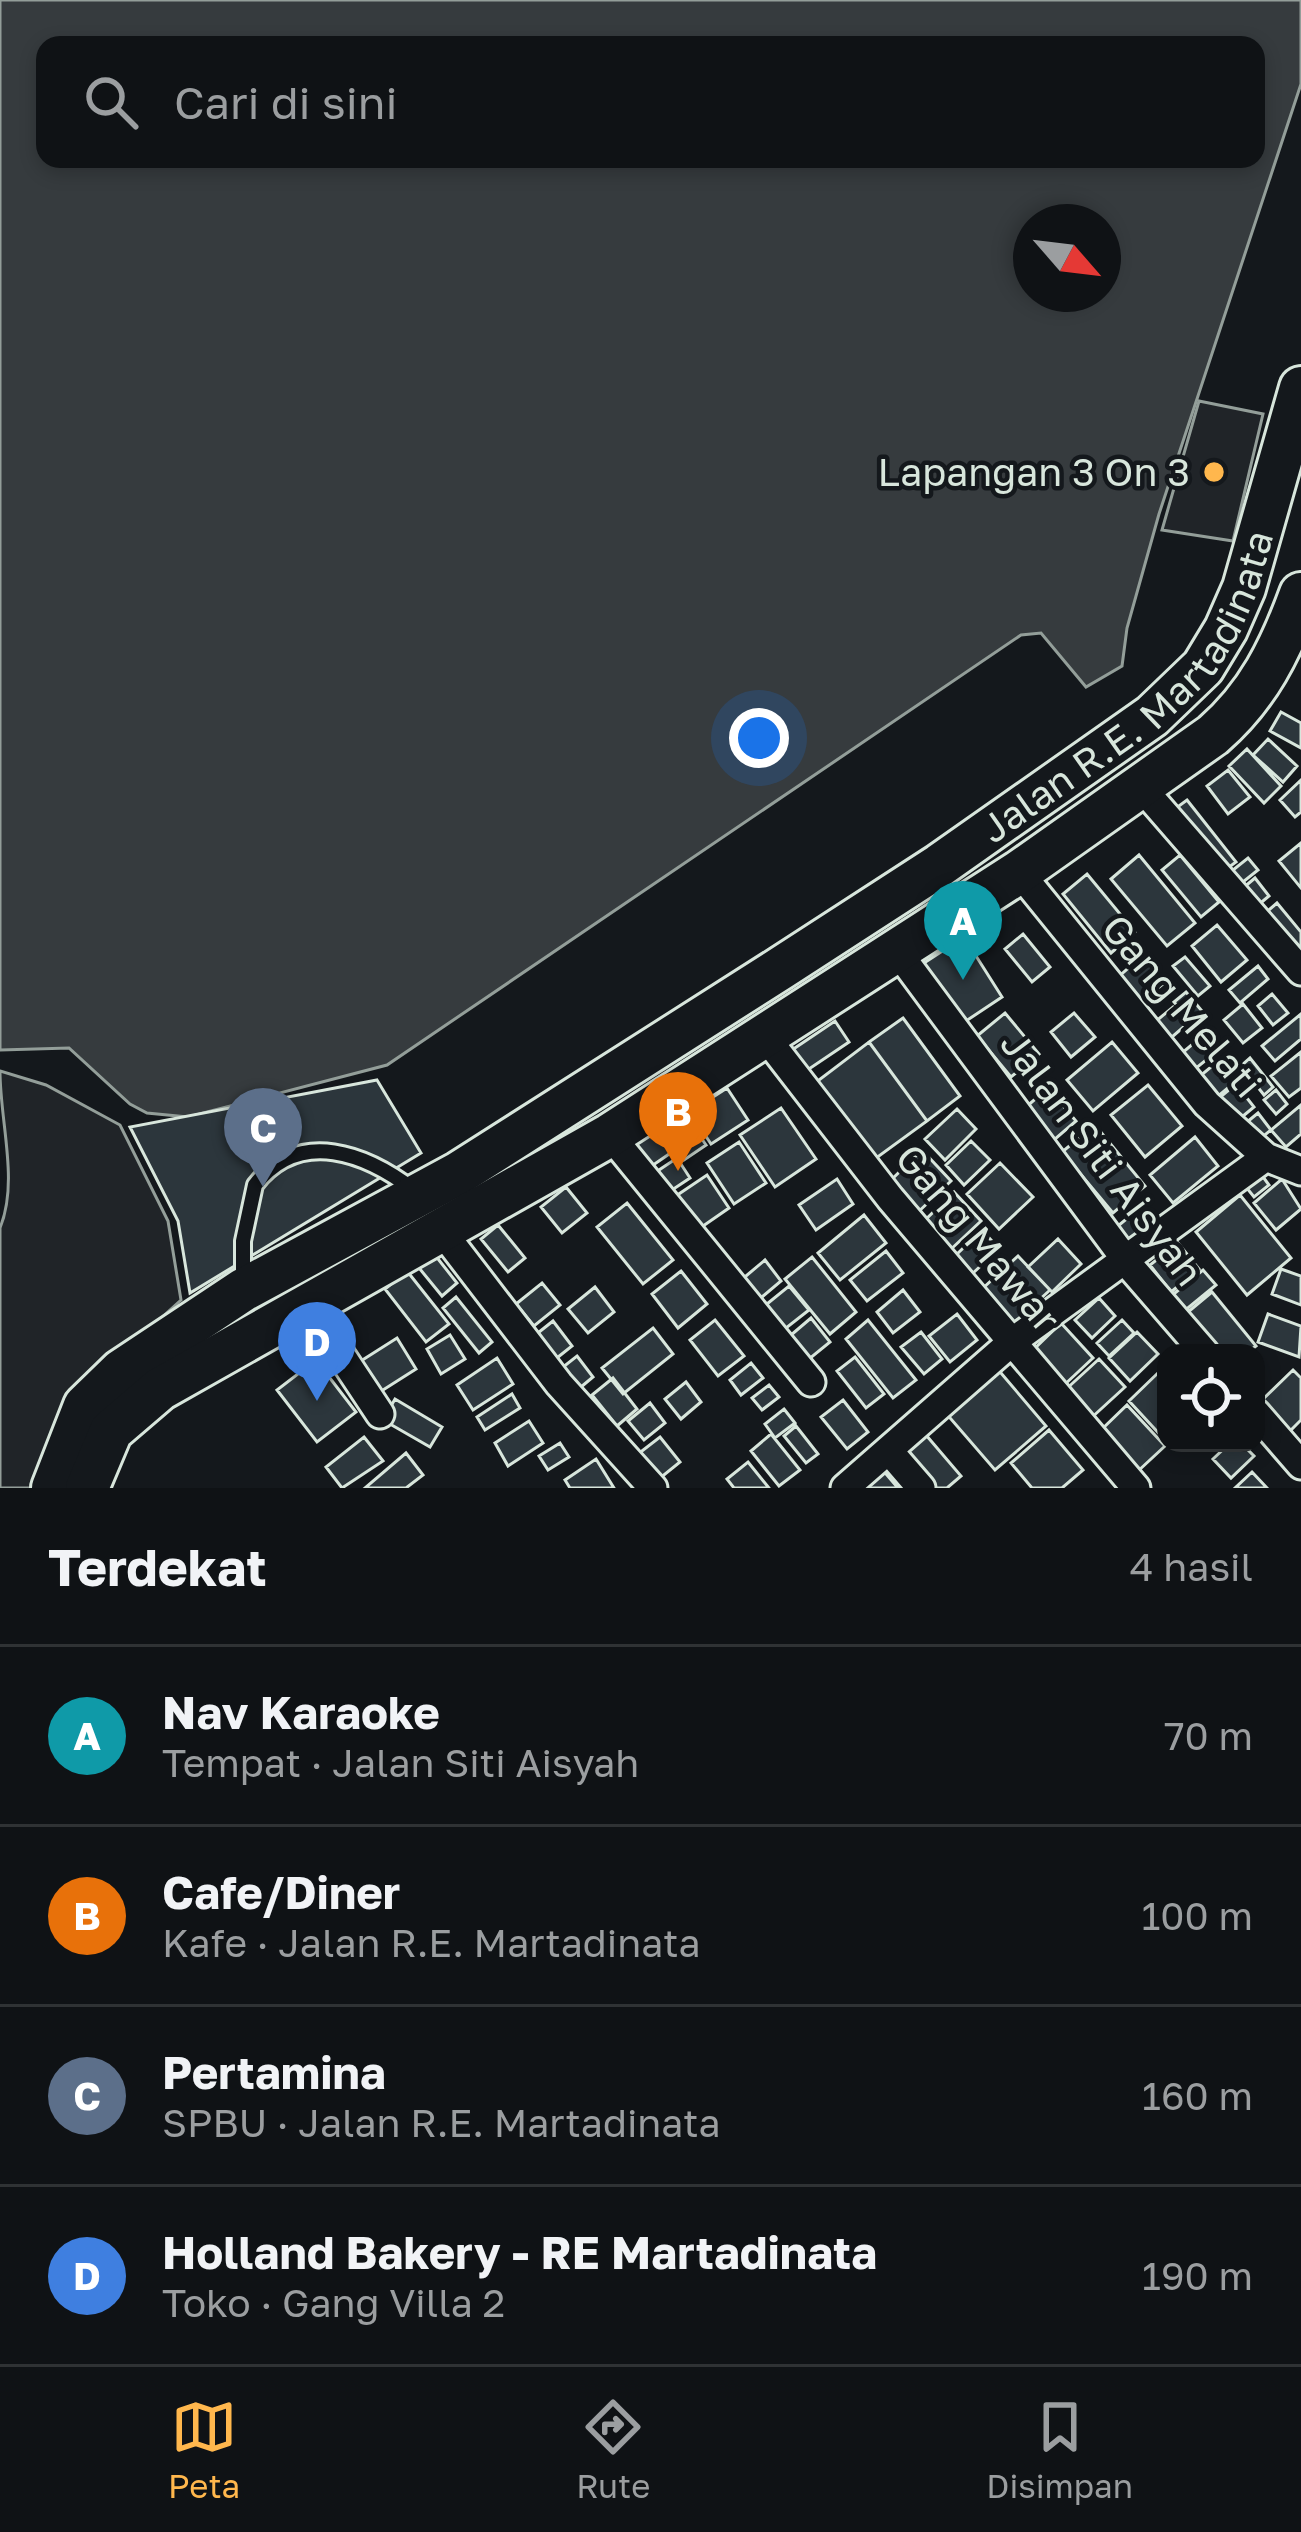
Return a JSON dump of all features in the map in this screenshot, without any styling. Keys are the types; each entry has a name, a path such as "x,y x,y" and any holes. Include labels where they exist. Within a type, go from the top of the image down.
{"highway":[{"name":"Jalan R.E. Martadinata","path":"52,1488 74,1428 98,1388 243,1290 419,1194 920,878 1152,716 1202,667 1226,629 1244,588 1301,388"},
{"name":"Jalan R.E. Martadinata","path":"87,1488 101,1447 131,1410 194,1368 444,1234 610,1136 1144,786 1237,715 1293,642 1301,594"}],"street":[{"path":"1144,786 1301,971"},
{"name":"Gang Melati","path":"1019,872 1207,1104 1265,1157 1301,1171"},
{"name":"Jalan Siti Aisyah","path":"897,951 1128,1262 1197,1344"},
{"name":"Gang Mawar","path":"764,1036 890,1198 1136,1488"},
{"path":"610,1136 811,1382"},
{"path":"845,1488 1013,1341 1128,1262 1265,1157"},
{"path":"444,1234 560,1384 653,1488"},
{"path":"309,1307 380,1414"},
{"path":"1265,1423 1301,1465"},
{"path":"889,1450 921,1488"}],"lane":[{"path":"243,1290 243,1241 255,1185 294,1155 332,1150 368,1160 419,1194"}],"shaded area":[{"path":"0,0 1301,0 1301,84 1159,514 1127,628 1122,666 1086,687 1041,633 1021,635 387,1065 188,1117 147,1113 130,1104 69,1048 0,1050"},
{"name":"Lapangan 3 On 3","path":"1199,401 1263,414 1233,541 1162,530"},
{"path":"0,1071 46,1085 120,1125 168,1221 181,1300 105,1369 36,1488 0,1488 0,1228 8,1171"}],"building":[{"path":"1281,712 1301,723 1301,748 1270,731"},
{"path":"1268,739 1297,766 1283,782 1253,755"},
{"path":"1247,749 1281,786 1264,803 1229,766"},
{"path":"1228,770 1250,797 1228,814 1207,786"},
{"path":"1301,780 1301,812 1295,817 1280,800"},
{"path":"1187,800 1236,862 1221,873 1172,811"},
{"path":"1301,843 1301,888 1279,861"},
{"path":"1139,855 1195,923 1167,946 1111,879"},
{"path":"1180,855 1219,902 1201,917 1162,870"},
{"path":"1248,858 1258,870 1238,886 1228,874"},
{"path":"1087,874 1135,932 1111,953 1063,894"},
{"path":"1255,878 1269,896 1251,911 1237,893"},
{"path":"1277,903 1301,932 1301,956 1263,915"},
{"path":"1217,925 1247,960 1221,982 1192,946"},
{"path":"1023,934 1050,967 1032,982 1005,949"},
{"path":"964,937 1002,997 963,1023 924,963"},
{"path":"1142,956 1164,983 1137,1006 1115,980"},
{"path":"1185,957 1210,986 1198,996 1173,966"},
{"path":"1258,966 1268,979 1240,1003 1229,990"},
{"path":"1186,992 1207,1017 1195,1027 1174,1002"},
{"path":"1272,994 1288,1013 1273,1025 1258,1006"},
{"path":"1243,1004 1262,1028 1243,1043 1224,1020"},
{"path":"1173,1007 1187,1024 1164,1044 1149,1027"},
{"path":"1005,1013 1039,1054 1011,1077 977,1036"},
{"path":"1074,1013 1095,1037 1071,1057 1051,1032"},
{"path":"1301,1014 1301,1039 1275,1061 1262,1046"},
{"path":"903,1018 960,1096 927,1121 869,1042"},
{"path":"835,1021 849,1042 806,1071 792,1050"},
{"path":"1207,1032 1221,1048 1195,1069 1182,1053"},
{"path":"869,1042 927,1121 868,1164 811,1086"},
{"path":"1112,1042 1138,1073 1093,1111 1067,1080"},
{"path":"1301,1052 1301,1088 1289,1097 1271,1076"},
{"path":"1223,1057 1240,1078 1211,1102 1194,1081"},
{"path":"1250,1058 1273,1087 1264,1095 1241,1066"},
{"path":"377,1080 421,1153 190,1293 178,1221 130,1127"},
{"path":"1236,1084 1254,1107 1231,1126 1213,1103"},
{"path":"1148,1085 1182,1126 1145,1157 1111,1115"},
{"path":"727,1088 748,1120 711,1144 690,1112"},
{"path":"1048,1088 1076,1121 1047,1146 1019,1113"},
{"path":"1276,1090 1287,1104 1276,1114 1264,1100"},
{"path":"1301,1105 1301,1134 1286,1147 1271,1130"},
{"path":"681,1108 706,1145 684,1160 659,1123"},
{"path":"781,1108 816,1159 775,1187 740,1135"},
{"path":"957,1109 976,1129 945,1160 925,1139"},
{"path":"1258,1113 1271,1130 1255,1143 1241,1127"},
{"path":"653,1125 672,1152 643,1172 624,1144"},
{"path":"1095,1125 1145,1186 1113,1213 1062,1152"},
{"path":"1195,1137 1218,1166 1173,1203 1150,1175"},
{"path":"971,1141 990,1160 964,1185 946,1165"},
{"path":"739,1142 766,1183 734,1204 707,1163"},
{"path":"922,1150 951,1181 916,1214 887,1184"},
{"path":"677,1158 690,1178 669,1192 656,1172"},
{"path":"1000,1163 1033,1197 999,1229 967,1194"},
{"path":"1258,1170 1269,1185 1254,1197 1242,1182"},
{"path":"707,1175 729,1208 693,1233 670,1200"},
{"path":"837,1179 853,1204 816,1230 799,1205"},
{"path":"1282,1179 1301,1209 1276,1230 1254,1203"},
{"path":"566,1187 587,1213 562,1233 541,1207"},
{"path":"954,1192 981,1221 948,1252 921,1224"},
{"path":"1240,1195 1291,1258 1247,1295 1196,1232"},
{"path":"627,1203 673,1260 643,1284 597,1227"},
{"path":"1141,1207 1154,1222 1126,1245 1113,1230"},
{"path":"864,1215 886,1243 840,1280 818,1253"},
{"path":"498,1225 525,1258 508,1272 481,1239"},
{"path":"982,1230 999,1249 973,1273 956,1255"},
{"path":"1058,1239 1081,1264 1052,1292 1028,1267"},
{"path":"1178,1243 1199,1269 1171,1292 1150,1265"},
{"path":"431,1250 457,1283 442,1296 415,1263"},
{"path":"886,1251 903,1273 867,1301 850,1280"},
{"path":"1018,1256 1050,1290 1014,1323 982,1289"},
{"path":"812,1257 856,1312 830,1334 785,1279"},
{"path":"765,1260 781,1281 756,1302 740,1281"},
{"path":"1281,1269 1301,1276 1301,1305 1272,1294"},
{"path":"1203,1270 1216,1285 1183,1312 1170,1297"},
{"path":"407,1271 449,1324 426,1342 385,1289"},
{"path":"681,1271 707,1304 678,1328 652,1294"},
{"path":"542,1283 560,1305 534,1326 516,1304"},
{"path":"789,1286 809,1310 781,1332 762,1308"},
{"path":"595,1287 614,1312 588,1333 568,1309"},
{"path":"903,1290 920,1312 893,1333 877,1312"},
{"path":"1212,1292 1254,1344 1215,1344 1188,1312"},
{"path":"456,1297 492,1342 479,1353 443,1308"},
{"path":"1099,1298 1115,1316 1092,1338 1075,1320"},
{"path":"957,1314 977,1340 950,1362 929,1336"},
{"path":"1268,1314 1301,1326 1299,1357 1258,1342"},
{"path":"811,1318 830,1342 803,1364 784,1341"},
{"path":"715,1320 744,1356 718,1376 690,1340"},
{"path":"868,1320 916,1380 893,1398 846,1339"},
{"path":"1122,1320 1134,1333 1109,1356 1097,1343"},
{"path":"553,1321 572,1346 548,1365 529,1340"},
{"path":"1061,1323 1093,1358 1062,1387 1030,1353"},
{"path":"653,1328 673,1354 623,1394 602,1368"},
{"path":"921,1332 942,1359 924,1374 901,1347"},
{"path":"1137,1332 1157,1353 1130,1381 1109,1358"},
{"path":"450,1335 465,1359 441,1374 427,1349"},
{"path":"397,1338 416,1369 372,1397 353,1366"},
{"path":"577,1356 593,1377 575,1392 558,1371"},
{"path":"855,1357 884,1394 866,1408 837,1371"},
{"path":"497,1358 513,1384 473,1410 457,1385"},
{"path":"1099,1359 1125,1387 1089,1420 1063,1392"},
{"path":"316,1360 356,1412 317,1442 277,1390"},
{"path":"751,1363 763,1378 741,1395 730,1380"},
{"path":"995,1366 1046,1426 995,1470 944,1411"},
{"path":"1293,1370 1301,1378 1301,1420 1286,1435 1265,1413 1265,1397"},
{"path":"1157,1374 1157,1431 1129,1401"},
{"path":"613,1378 637,1409 617,1426 592,1395"},
{"path":"686,1382 701,1402 681,1419 665,1399"},
{"path":"769,1385 779,1397 762,1410 752,1398"},
{"path":"512,1394 520,1408 485,1430 477,1417"},
{"path":"395,1399 442,1427 430,1447 383,1420"},
{"path":"843,1400 868,1432 847,1449 821,1417"},
{"path":"650,1403 665,1423 644,1440 628,1421"},
{"path":"1127,1405 1157,1437 1159,1452 1137,1472 1099,1432"},
{"path":"784,1409 795,1423 775,1438 765,1424"},
{"path":"529,1421 543,1443 508,1466 495,1443"},
{"path":"796,1426 818,1454 806,1463 784,1436"},
{"path":"920,1428 961,1476 947,1488 926,1488 894,1451"},
{"path":"1049,1430 1083,1470 1062,1488 1032,1488 1011,1463"},
{"path":"771,1434 800,1470 779,1486 751,1451"},
{"path":"364,1437 383,1461 342,1488 326,1467"},
{"path":"660,1437 680,1462 659,1479 638,1454"},
{"path":"560,1443 569,1457 548,1470 539,1456"},
{"path":"1220,1452 1254,1456 1231,1478 1213,1459"},
{"path":"406,1453 423,1475 406,1488 365,1488"},
{"path":"596,1459 614,1488 570,1488 565,1480"},
{"path":"748,1462 769,1488 734,1488 727,1479"},
{"path":"881,1468 898,1488 868,1488 864,1483"},
{"path":"1252,1472 1267,1488 1235,1488"}],"place":[{"name":"Lapangan 3 On 3","path":"1214,472"},
{"name":"Nav Karaoke","path":"963,980"},
{"name":"Cafe/Diner","path":"678,1171"},
{"name":"Pertamina","path":"263,1187"},
{"name":"Holland Bakery - RE Martadinata","path":"317,1401"}]}
